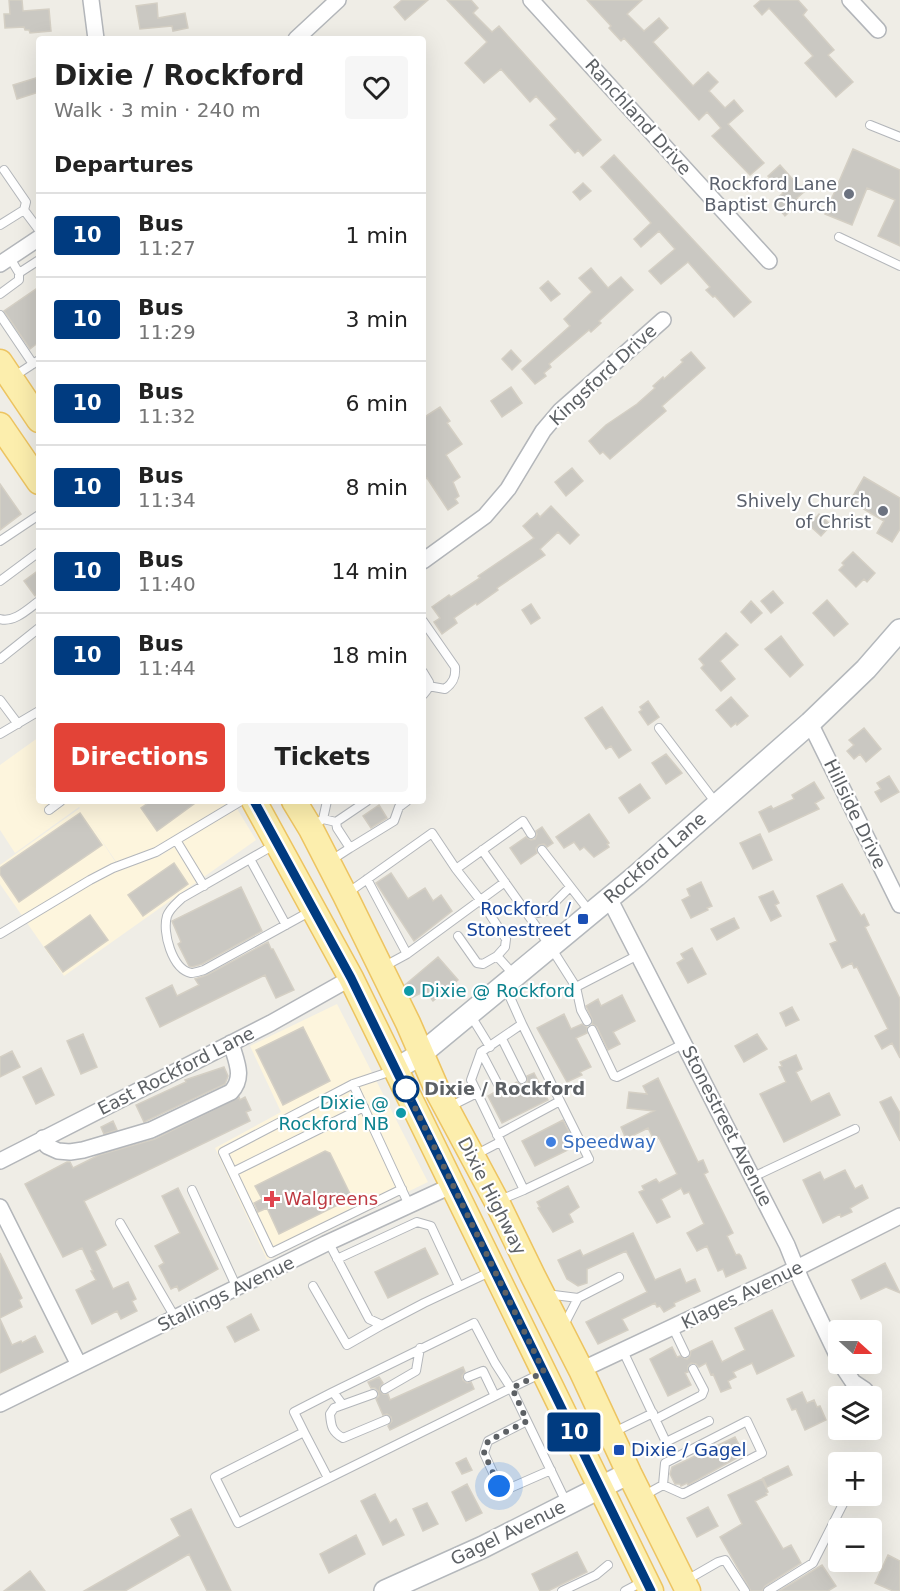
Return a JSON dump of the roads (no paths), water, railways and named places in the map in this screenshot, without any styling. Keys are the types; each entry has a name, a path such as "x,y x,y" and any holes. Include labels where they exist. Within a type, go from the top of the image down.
{"main road":[{"path":"6,370 36,411"},
{"path":"6,439 36,478"},
{"name":"Rockford Lane","path":"396,1069 421,1054 470,1015 609,898 810,723 866,669 900,630"},
{"name":"Dixie Highway","path":"256,804 351,978 396,1069 601,1488 641,1587"},
{"name":"Dixie Highway","path":"297,804 317,824 328,862 447,1108 497,1202 686,1586"},
{"name":"Gagel Avenue","path":"385,1591 483,1547 629,1473"}],"street":[{"path":"91,0 96,36"},
{"path":"300,36 338,0"},
{"name":"Ranchland Drive","path":"531,0 769,261"},
{"path":"850,0 878,30"},
{"path":"5,261 36,240"},
{"name":"Kingsford Drive","path":"426,554 471,527 491,510 508,489 543,431 560,411 663,320"},
{"name":"Hillside Drive","path":"810,723 900,905"},
{"name":"Stonestreet Avenue","path":"609,898 640,954 787,1245 828,1337"},
{"name":"East Rockford Lane","path":"0,1161 231,1043 351,978"},
{"path":"43,1138 46,1146 58,1151 83,1150 151,1130 231,1092 237,1086 240,1078 231,1043"},
{"name":"Stallings Avenue","path":"0,1404 453,1185"},
{"path":"0,1207 79,1365"},
{"name":"Klages Avenue","path":"581,1370 673,1328 900,1216"},
{"path":"848,1374 859,1386"}],"lane":[{"path":"870,125 900,137"},
{"path":"0,225 24,210 26,202 4,170"},
{"path":"24,210 36,226"},
{"path":"839,237 900,266"},
{"path":"0,294 20,280 19,273 5,261"},
{"path":"19,273 36,262"},
{"path":"0,315 36,362 6,370"},
{"path":"0,541 36,517"},
{"path":"0,581 36,554"},
{"path":"0,619 6,621 36,603"},
{"path":"426,625 455,667 456,674 449,686 445,688 428,686"},
{"path":"0,659 36,634"},
{"path":"426,677 428,680 426,690"},
{"path":"0,700 18,724"},
{"path":"0,734 36,713"},
{"path":"660,728 717,804"},
{"path":"49,810 57,804"},
{"path":"0,934 90,880 113,868 156,852 236,804"},
{"path":"326,804 317,824 336,822 363,804"},
{"path":"328,862 393,821 399,807 403,804"},
{"path":"456,868 523,821 531,834"},
{"path":"336,822 337,828 350,848"},
{"path":"345,895 432,833 506,939 505,947 497,956 483,964 477,963 458,936"},
{"path":"176,840 204,886"},
{"path":"278,843 172,906 165,925 165,937 169,947 180,966 187,972 193,973 204,970 314,909"},
{"path":"482,850 576,987 581,1010 587,1021"},
{"path":"542,850 591,913"},
{"path":"250,859 286,926"},
{"path":"367,879 406,954"},
{"path":"381,968 406,954 505,882"},
{"path":"528,915 546,911 570,886"},
{"path":"576,987 640,954"},
{"path":"497,956 510,980 522,1024 589,1159 497,1202"},
{"path":"470,1015 490,1047"},
{"path":"522,1024 482,1052 471,1080 524,1190"},
{"path":"592,1030 614,1076 617,1077 685,1043"},
{"path":"502,1039 522,1079"},
{"path":"482,1052 501,1090"},
{"path":"396,1069 353,1084 223,1152 271,1253 402,1189"},
{"path":"353,1084 409,1205"},
{"path":"447,1108 477,1093"},
{"path":"472,1157 499,1138 517,1120 537,1109 560,1101"},
{"path":"233,1173 364,1107"},
{"path":"753,1177 855,1129"},
{"path":"192,1190 237,1288"},
{"path":"337,1259 417,1222 431,1226 459,1286"},
{"path":"120,1223 176,1319"},
{"path":"329,1243 369,1319 381,1325"},
{"path":"313,1286 347,1345 381,1325 494,1270"},
{"path":"561,1330 578,1298 619,1277"},
{"path":"542,1293 578,1298"},
{"path":"328,1478 294,1412 474,1323 495,1363 512,1388 567,1504"},
{"path":"673,1328 685,1353"},
{"path":"385,1389 416,1371 420,1348"},
{"path":"623,1351 666,1442 709,1420"},
{"path":"611,1433 702,1395 704,1390 693,1369"},
{"path":"468,1377 483,1371 495,1396"},
{"path":"304,1432 215,1477 238,1523 544,1372"},
{"path":"333,1392 342,1404"},
{"path":"373,1394 334,1408 330,1414 331,1427 335,1434 343,1438 386,1420"},
{"path":"527,1421 488,1441 484,1453 499,1486 510,1488 550,1470"},
{"path":"747,1421 762,1453 683,1494 663,1485 665,1462 747,1421"},
{"path":"641,1497 663,1485"},
{"path":"768,1591 813,1563 842,1506"},
{"path":"686,1586 718,1562 725,1560 745,1591"},
{"path":"562,1591 596,1575 608,1565"}],"place":[{"name":"Rockford Lane Baptist Church","path":"849,194"},
{"name":"Shively Church of Christ","path":"883,511"},
{"name":"Rockford / Stonestreet","path":"583,919"},
{"name":"Dixie @ Rockford","path":"409,991"},
{"name":"Dixie / Rockford","path":"406,1089"},
{"name":"Dixie @ Rockford NB","path":"401,1113"},
{"name":"Speedway","path":"551,1142"},
{"name":"Walgreens","path":"272,1199"},
{"name":"Dixie / Gagel","path":"619,1450"}]}
